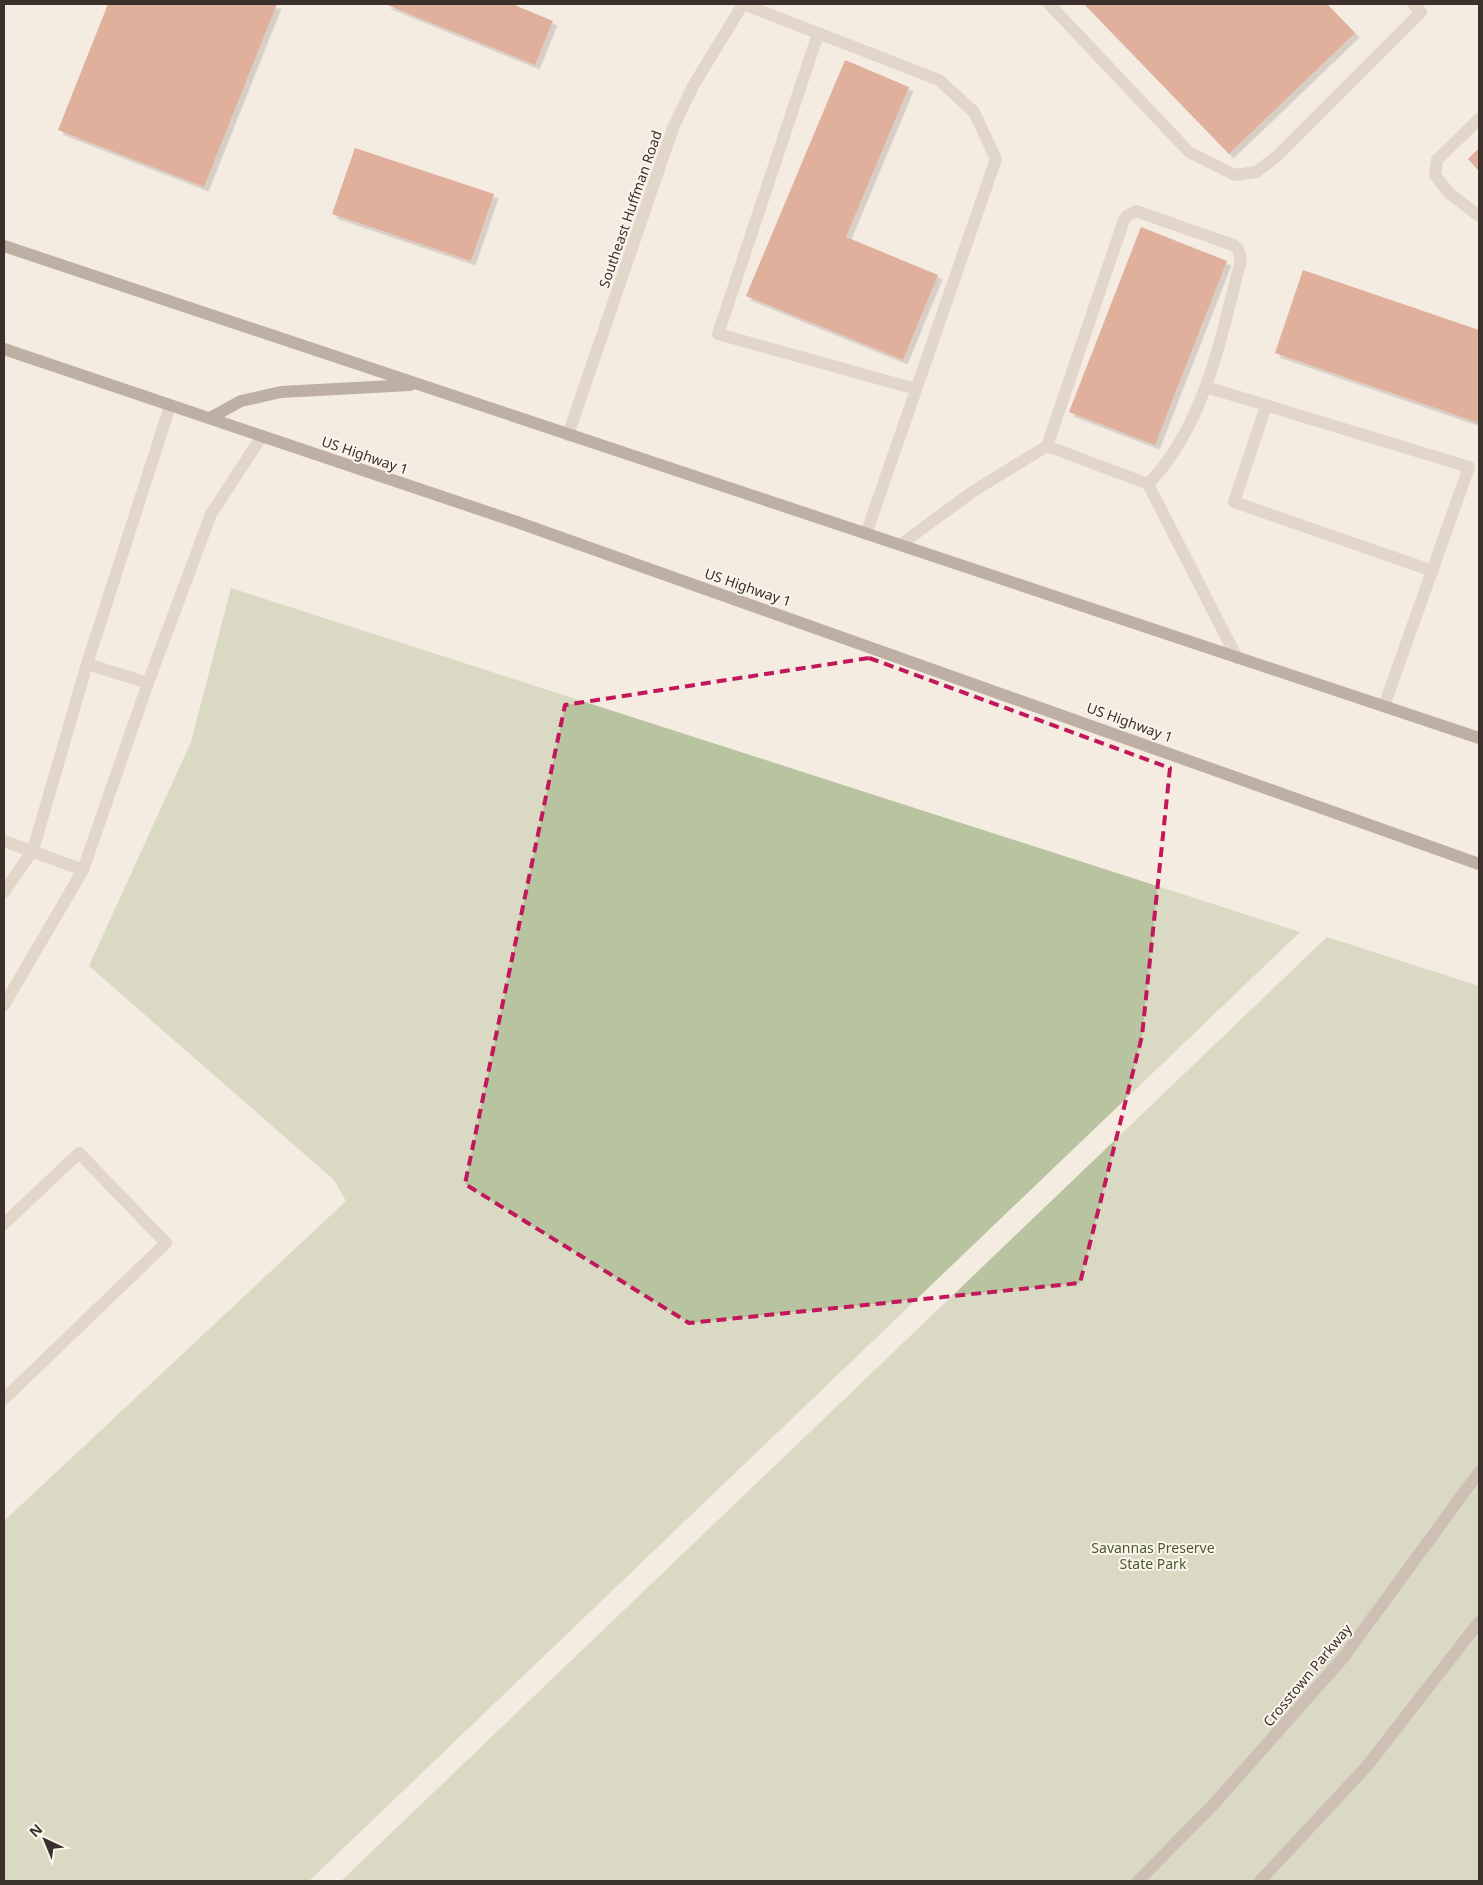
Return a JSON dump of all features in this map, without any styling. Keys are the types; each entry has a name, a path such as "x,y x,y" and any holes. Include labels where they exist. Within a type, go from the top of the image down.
{"main road":[{"path":"4,246 1479,738"},
{"name":"US Highway 1","path":"4,349 514,521 1479,864"},
{"path":"210,418 241,401 281,392 418,384"},
{"name":"Crosstown Parkway","path":"1138,1881 1212,1806 1300,1708 1366,1628 1479,1472"},
{"path":"1260,1881 1367,1766 1479,1622"}],"street":[{"path":"743,4 939,80 974,112 996,159 866,534"},
{"name":"Southeast Huffman Road","path":"568,435 673,128 693,86 743,4"},
{"path":"1049,4 1189,152 1235,175 1256,172 1276,157 1421,12 1413,4"},
{"path":"818,34 718,334 916,389"},
{"path":"1479,119 1438,160 1435,175 1449,193 1479,216"},
{"path":"900,545 972,492 1047,446 1124,220 1132,212 1136,211 1224,242 1238,249 1241,260 1206,387 1172,455 1148,484"},
{"path":"1206,387 1469,467 1384,706"},
{"path":"4,892 33,850 87,664 170,406"},
{"path":"1266,406 1234,502 1433,571"},
{"path":"4,1005 83,870 148,683 211,514 262,436"},
{"path":"1047,446 1148,484 1237,658"},
{"path":"87,664 148,683"},
{"path":"4,841 33,850 83,870"},
{"path":"4,1224 79,1153 166,1243 4,1399"}],"highlighted area":[{"path":"869,658 1170,768 1142,1036 1080,1283 689,1323 465,1184 565,705"}],"green space":[{"path":"231,588 1300,932 309,1881 4,1881 4,1521 346,1201 334,1180 89,966 191,742"},
{"name":"Savannas Preserve State Park","path":"1327,937 1479,986 1479,1881 341,1881"}],"building":[{"path":"108,4 277,4 204,187 58,130"},
{"path":"385,4 512,4 553,21 535,65"},
{"path":"1084,4 1327,4 1355,33 1229,154"},
{"path":"845,60 909,87 846,237 938,275 903,360 746,296"},
{"path":"355,148 494,194 471,261 332,214"},
{"path":"1479,148 1479,171 1468,159"},
{"path":"1141,227 1227,261 1155,445 1069,412"},
{"path":"1303,270 1479,330 1479,423 1275,353"}]}
